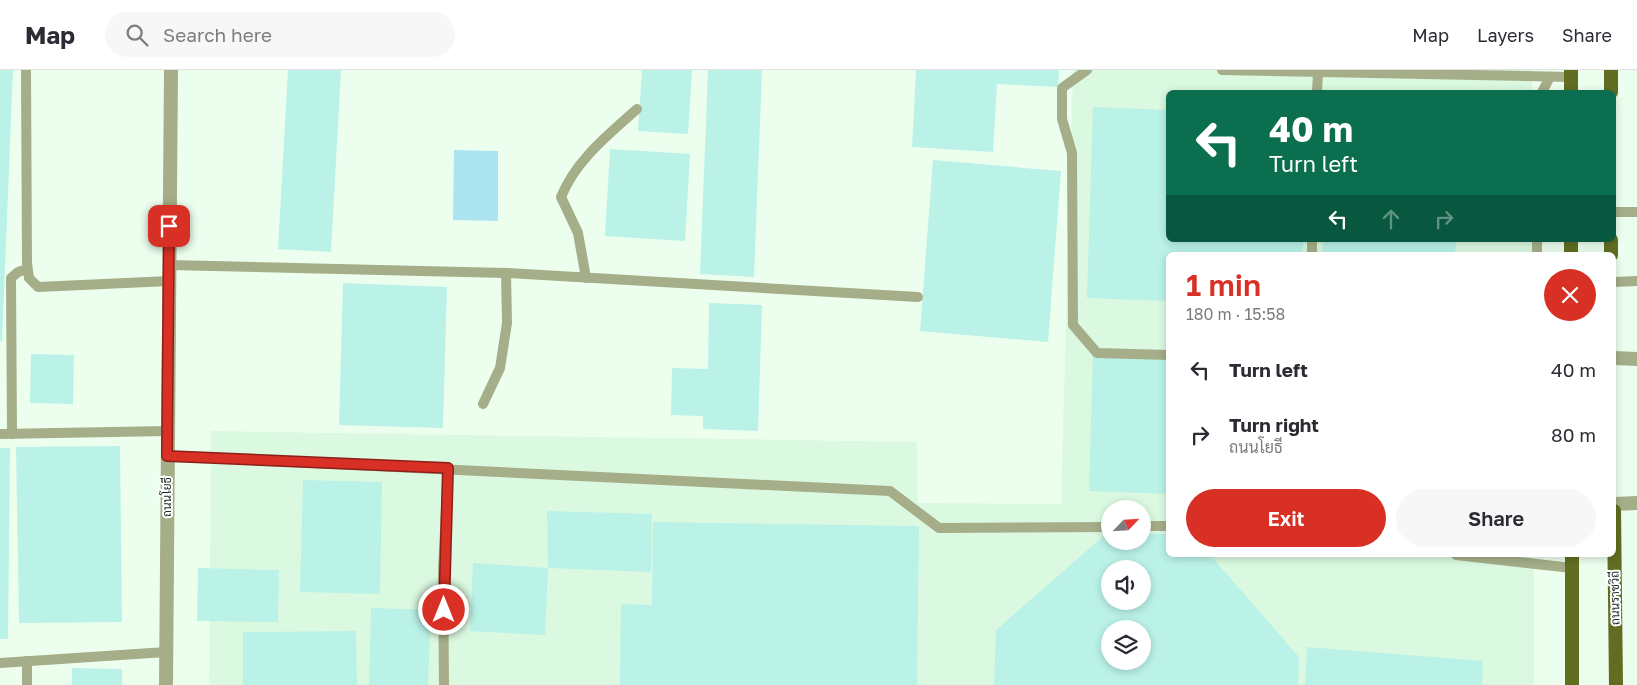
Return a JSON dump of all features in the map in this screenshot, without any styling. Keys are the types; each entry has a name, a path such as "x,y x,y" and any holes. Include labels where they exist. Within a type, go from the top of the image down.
{"main road":[{"path":"1611,70 1611,90"},
{"path":"1570,74 1570,90"},
{"name":"ถนนราชวิถี","path":"1615,557 1616,685"},
{"path":"1572,562 1572,685"}],"street":[{"name":"ถนนโยธี","path":"166,685 171,70"},
{"path":"1616,358 1637,359"},
{"path":"1616,504 1637,503"}],"lane":[{"path":"26,70 27,269 29,278 38,287 169,281"},
{"path":"1087,70 1062,88 1062,118 1072,153 1074,325 1097,353 1166,355"},
{"path":"1222,70 1550,77 1570,74"},
{"path":"1317,90 1318,73"},
{"path":"1543,90 1550,77"},
{"path":"586,278 578,233 561,196 567,182 592,150 637,109"},
{"path":"1616,212 1637,212"},
{"path":"169,265 506,273 918,297"},
{"path":"12,434 11,278 14,274 27,269"},
{"path":"483,404 500,368 507,323 506,273"},
{"path":"1616,282 1637,281"},
{"path":"0,434 168,431"},
{"path":"167,456 890,490 939,528 1101,527"},
{"path":"444,685 443,571 448,468"},
{"path":"1151,526 1166,526"},
{"path":"1489,557 1572,562"},
{"path":"0,663 166,652"},
{"path":"27,661 27,685"}],"shaded area":[{"path":"1073,70 1532,70 1532,90 1166,90 1166,242 1532,242 1533,252 1166,252 1166,557 1534,557 1534,685 209,685 211,431 917,442 918,503 1061,504"}],"water":[{"path":"454,150 498,151 498,221 453,220"}],"building":[{"path":"0,70 13,70 2,341 0,341"},
{"path":"288,70 341,70 331,252 278,249"},
{"path":"642,70 692,70 688,134 638,131"},
{"path":"708,70 762,70 754,277 700,274"},
{"path":"916,70 1059,70 1058,87 997,84 993,152 912,147"},
{"path":"1093,107 1166,110 1166,242 1303,242 1303,252 1166,252 1166,301 1087,298"},
{"path":"610,149 690,154 685,241 605,236"},
{"path":"933,160 1061,171 1048,342 920,331"},
{"path":"1323,242 1456,242 1455,252 1322,252"},
{"path":"343,283 447,287 443,428 339,425"},
{"path":"709,303 762,305 758,431 703,429 703,416 671,415 672,368 708,369"},
{"path":"31,354 74,355 73,404 30,403"},
{"path":"1093,355 1166,356 1166,494 1089,491"},
{"path":"120,446 122,622 19,623 16,447"},
{"path":"0,448 10,448 8,639 0,639"},
{"path":"303,480 382,482 380,594 300,592"},
{"path":"547,511 652,514 651,572 548,568"},
{"path":"653,522 919,526 917,685 620,685 621,604 652,605"},
{"path":"1151,534 1166,534 1166,557 1212,557 1299,657 1298,685 994,685 996,630 1101,538 1101,550 1151,550"},
{"path":"473,563 548,568 545,635 470,631"},
{"path":"198,568 279,570 278,622 197,621"},
{"path":"371,608 431,610 428,685 369,685"},
{"path":"356,631 357,685 243,685 243,632"},
{"path":"1307,647 1483,661 1482,685 1305,685"},
{"path":"72,668 122,669 122,685 72,685"}],"route":[{"path":"169,226 167,456 448,468 443,571 444,610"}]}
